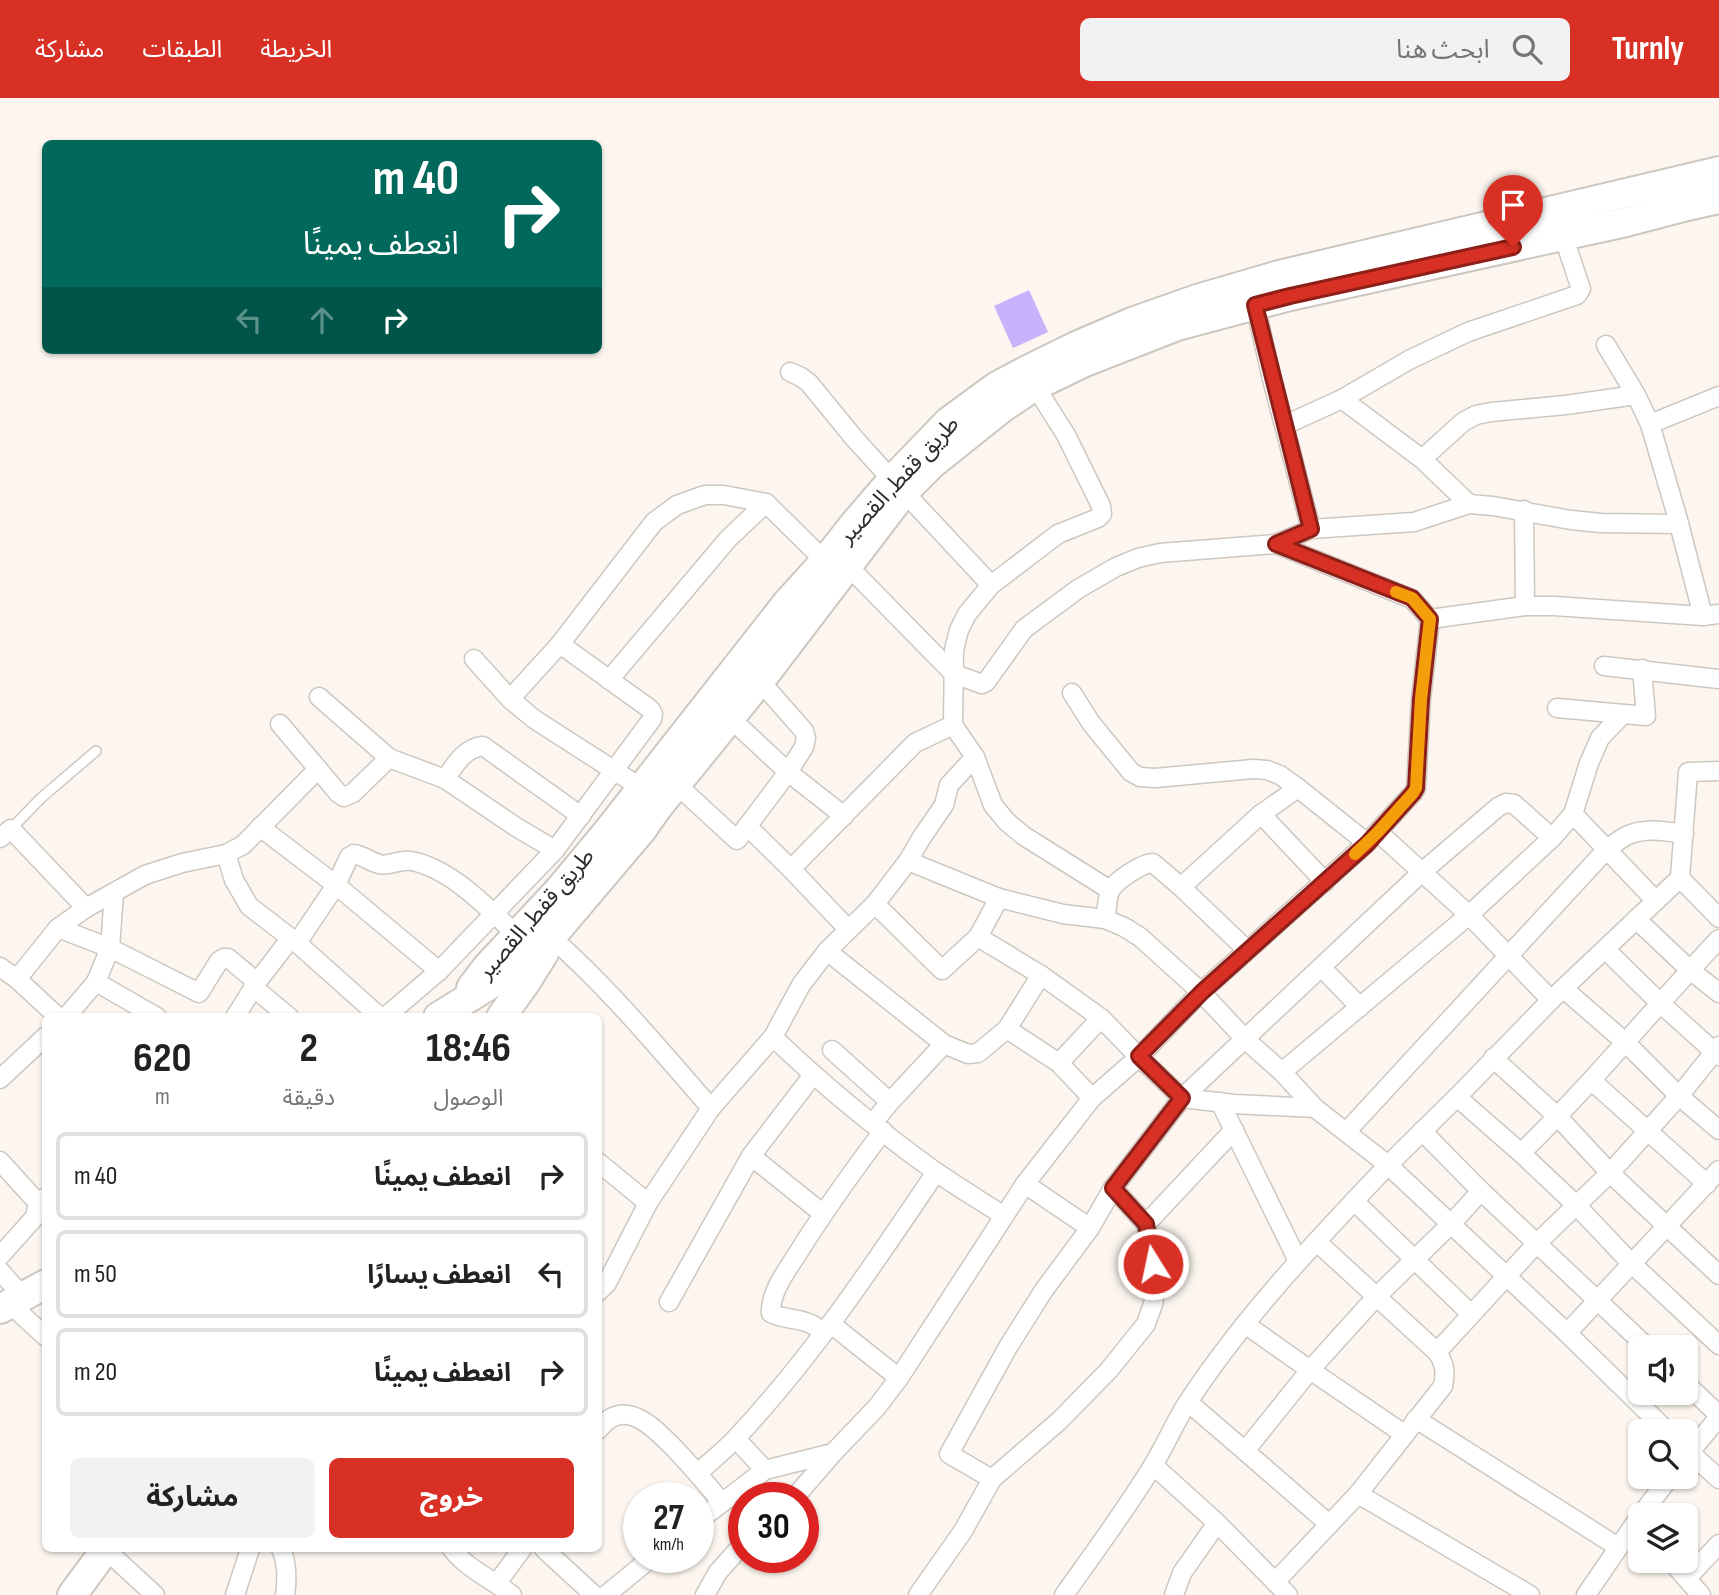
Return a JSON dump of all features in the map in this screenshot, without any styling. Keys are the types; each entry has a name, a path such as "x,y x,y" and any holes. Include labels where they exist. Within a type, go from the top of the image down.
{"main road":[{"name":"طريق قفط, القصير","path":"898,486 1035,386 1086,362 1177,326 1255,305 1332,274 1719,172"},
{"name":"طريق قفط, القصير","path":"504,1013 555,934 760,681 837,563 948,422 998,386 1076,346 1132,322 1279,275 1332,274 1563,235 1719,199"},
{"name":"طريق قفط, القصير","path":"449,1009 558,891 643,789 787,603 837,563"},
{"name":"طريق قفط, القصير","path":"449,1009 507,974 555,934"},
{"path":"72,1595 103,1552"}],"street":[{"path":"1285,425 1468,332 1577,295 1581,289 1563,235"},
{"path":"1255,305 1311,529"},
{"path":"1430,619 1525,606 1711,615 1679,524 1650,424 1606,345"},
{"path":"790,372 809,383 854,438 991,585"},
{"path":"1035,386 1066,435 1101,506 1102,514 1058,534 991,585 967,614 954,650 953,726 975,757 993,805 1007,822 1024,836 1110,890"},
{"path":"1422,459 1463,422 1476,415 1636,395"},
{"path":"1650,424 1719,396"},
{"path":"1342,398 1422,459 1469,504"},
{"path":"510,699 561,644 654,522 677,505 705,495 724,495 766,503 837,563 954,674 984,683 1024,628 1078,589 1116,567 1160,552 1276,544 1311,529 1414,522 1469,504 1601,523 1679,524"},
{"path":"609,680 728,539 766,503"},
{"path":"1524,510 1525,606"},
{"path":"808,1482 877,1408 1025,1184 1092,1098 1247,950 1372,838 1416,788 1421,699 1430,619 1412,598 1276,544"},
{"path":"387,1013 439,971 555,850 649,726 653,714 650,709 561,644"},
{"path":"474,660 510,699 534,719 643,789"},
{"path":"1604,666 1719,679"},
{"path":"1557,708 1646,716 1642,669"},
{"path":"677,785 737,841 788,772 804,747 806,738 804,731 760,681"},
{"path":"1072,693 1099,733 1131,772 1140,777 1260,770 1280,775 1422,872 1469,915 1507,956 1625,1042 1679,1096 1719,1130"},
{"path":"319,697 388,758 445,779 555,850"},
{"path":"1282,1072 1469,915 1552,838 1573,814 1600,738 1623,714"},
{"path":"730,718 788,772 844,816"},
{"path":"280,724 344,797 353,793 388,758"},
{"path":"792,869 915,743 953,726"},
{"path":"445,779 465,752 482,746 581,816"},
{"path":"602,1289 648,1203 711,1108 773,1037 801,985 827,951 875,904 942,809 948,785 975,757"},
{"path":"17,979 58,928 86,908 145,875 226,854 243,845 318,769"},
{"path":"1064,1595 1153,1465 1188,1402 1245,1324 1298,1261 1493,1058 1680,878 1688,772 1719,771"},
{"path":"1181,887 1261,814 1298,788"},
{"path":"992,1479 949,1454 1044,1290 1090,1228 1113,1188 1182,1098 1422,872 1498,807 1506,803 1514,804 1552,838"},
{"path":"1261,814 1325,882"},
{"path":"1573,814 1656,901"},
{"path":"747,826 848,929"},
{"path":"260,827 336,885 439,971"},
{"path":"1347,1131 1607,849 1626,836 1642,831 1684,834"},
{"path":"6,834 86,908"},
{"path":"226,854 234,880 249,906 377,1013"},
{"path":"238,1013 255,985 294,941 336,885 349,857 354,854 380,865 408,860 442,872 472,894 517,935"},
{"path":"908,860 999,898 1063,914 1105,919 1140,937 1202,992 1315,1108 1388,1165 1655,1419"},
{"path":"1105,919 1110,890 1136,868 1153,863 1247,950"},
{"path":"1680,878 1719,918"},
{"path":"70,1013 96,982 110,948 114,893"},
{"path":"875,904 942,970 978,937 999,898"},
{"path":"1636,919 1690,970 1719,992"},
{"path":"58,928 110,948 199,993 219,961 228,958 285,1013"},
{"path":"555,934 571,955 638,1025 711,1108"},
{"path":"978,937 1041,975 1101,1018 1182,1098 1315,1108"},
{"path":"1521,1153 1592,1081 1719,939"},
{"path":"1437,1352 1505,1277 1610,1173 1717,1051 1660,1003 1605,949"},
{"path":"827,951 944,1044 972,1055 1007,1029 1041,975"},
{"path":"0,967 63,1013"},
{"path":"1322,968 1360,1007"},
{"path":"96,982 149,1013"},
{"path":"1059,1063 1101,1018"},
{"path":"1007,1029 1059,1063 1092,1098"},
{"path":"773,1037 813,1075 936,1172 1004,1216"},
{"path":"0,1079 42,1040"},
{"path":"899,1378 827,1329 775,1315 771,1313 771,1308 784,1276 878,1127 890,1102 944,1044"},
{"path":"832,1050 890,1102"},
{"path":"1493,1058 1558,1117 1610,1173 1719,1275"},
{"path":"669,1302 751,1156 813,1075"},
{"path":"1567,1334 1713,1177 1648,1131 1592,1081"},
{"path":"1457,1097 1576,1205 1631,1263 1719,1345"},
{"path":"1220,1102 1298,1261"},
{"path":"1146,1224 1234,1130"},
{"path":"1422,1131 1634,1335"},
{"path":"751,1156 822,1213"},
{"path":"0,1161 41,1200 35,1217 0,1256"},
{"path":"602,1165 648,1203"},
{"path":"698,1473 736,1439 785,1383 858,1288 936,1172"},
{"path":"1025,1184 1090,1228"},
{"path":"918,1595 963,1531 992,1479 1059,1421 1109,1370 1146,1324 1156,1288 1146,1224 1113,1188"},
{"path":"1245,1451 1310,1370 1376,1297 1482,1191"},
{"path":"1354,1201 1471,1314"},
{"path":"1275,1582 1358,1494 1443,1386 1446,1375 1444,1362 1437,1352 1317,1242"},
{"path":"0,1271 42,1331"},
{"path":"1245,1324 1404,1434"},
{"path":"1698,1396 1719,1416 1698,1440"},
{"path":"1188,1402 1329,1524"},
{"path":"602,1425 621,1415 640,1418 651,1425 698,1473 722,1503"},
{"path":"1416,1419 1618,1547"},
{"path":"736,1439 765,1470"},
{"path":"714,1509 765,1470 833,1453"},
{"path":"1698,1462 1719,1479"},
{"path":"1153,1465 1217,1523 1288,1595"},
{"path":"1358,1494 1530,1595"},
{"path":"1174,1595 1182,1573 1217,1523"},
{"path":"1586,1595 1628,1535"},
{"path":"1687,1578 1719,1544"},
{"path":"108,1552 155,1595"},
{"path":"236,1595 249,1552"},
{"path":"284,1552 285,1595"},
{"path":"454,1552 460,1560 512,1595"},
{"path":"497,1583 520,1552"},
{"path":"547,1552 594,1595"},
{"path":"705,1595 728,1561"},
{"path":"606,1595 633,1573"},
{"path":"1682,1573 1701,1595"}],"lane":[{"path":"6,834 41,798 96,751"}],"building":[{"path":"1029,290 1048,332 1013,348 994,306"}],"slow traffic":[{"path":"1355,854 1416,788 1421,699 1430,619 1412,598 1396,592"}],"route":[{"path":"1153,1264 1146,1224 1113,1188 1182,1098 1139,1056 1202,992 1367,844 1416,788 1421,699 1430,619 1412,598 1276,544 1311,529 1255,305 1513,247"}]}
